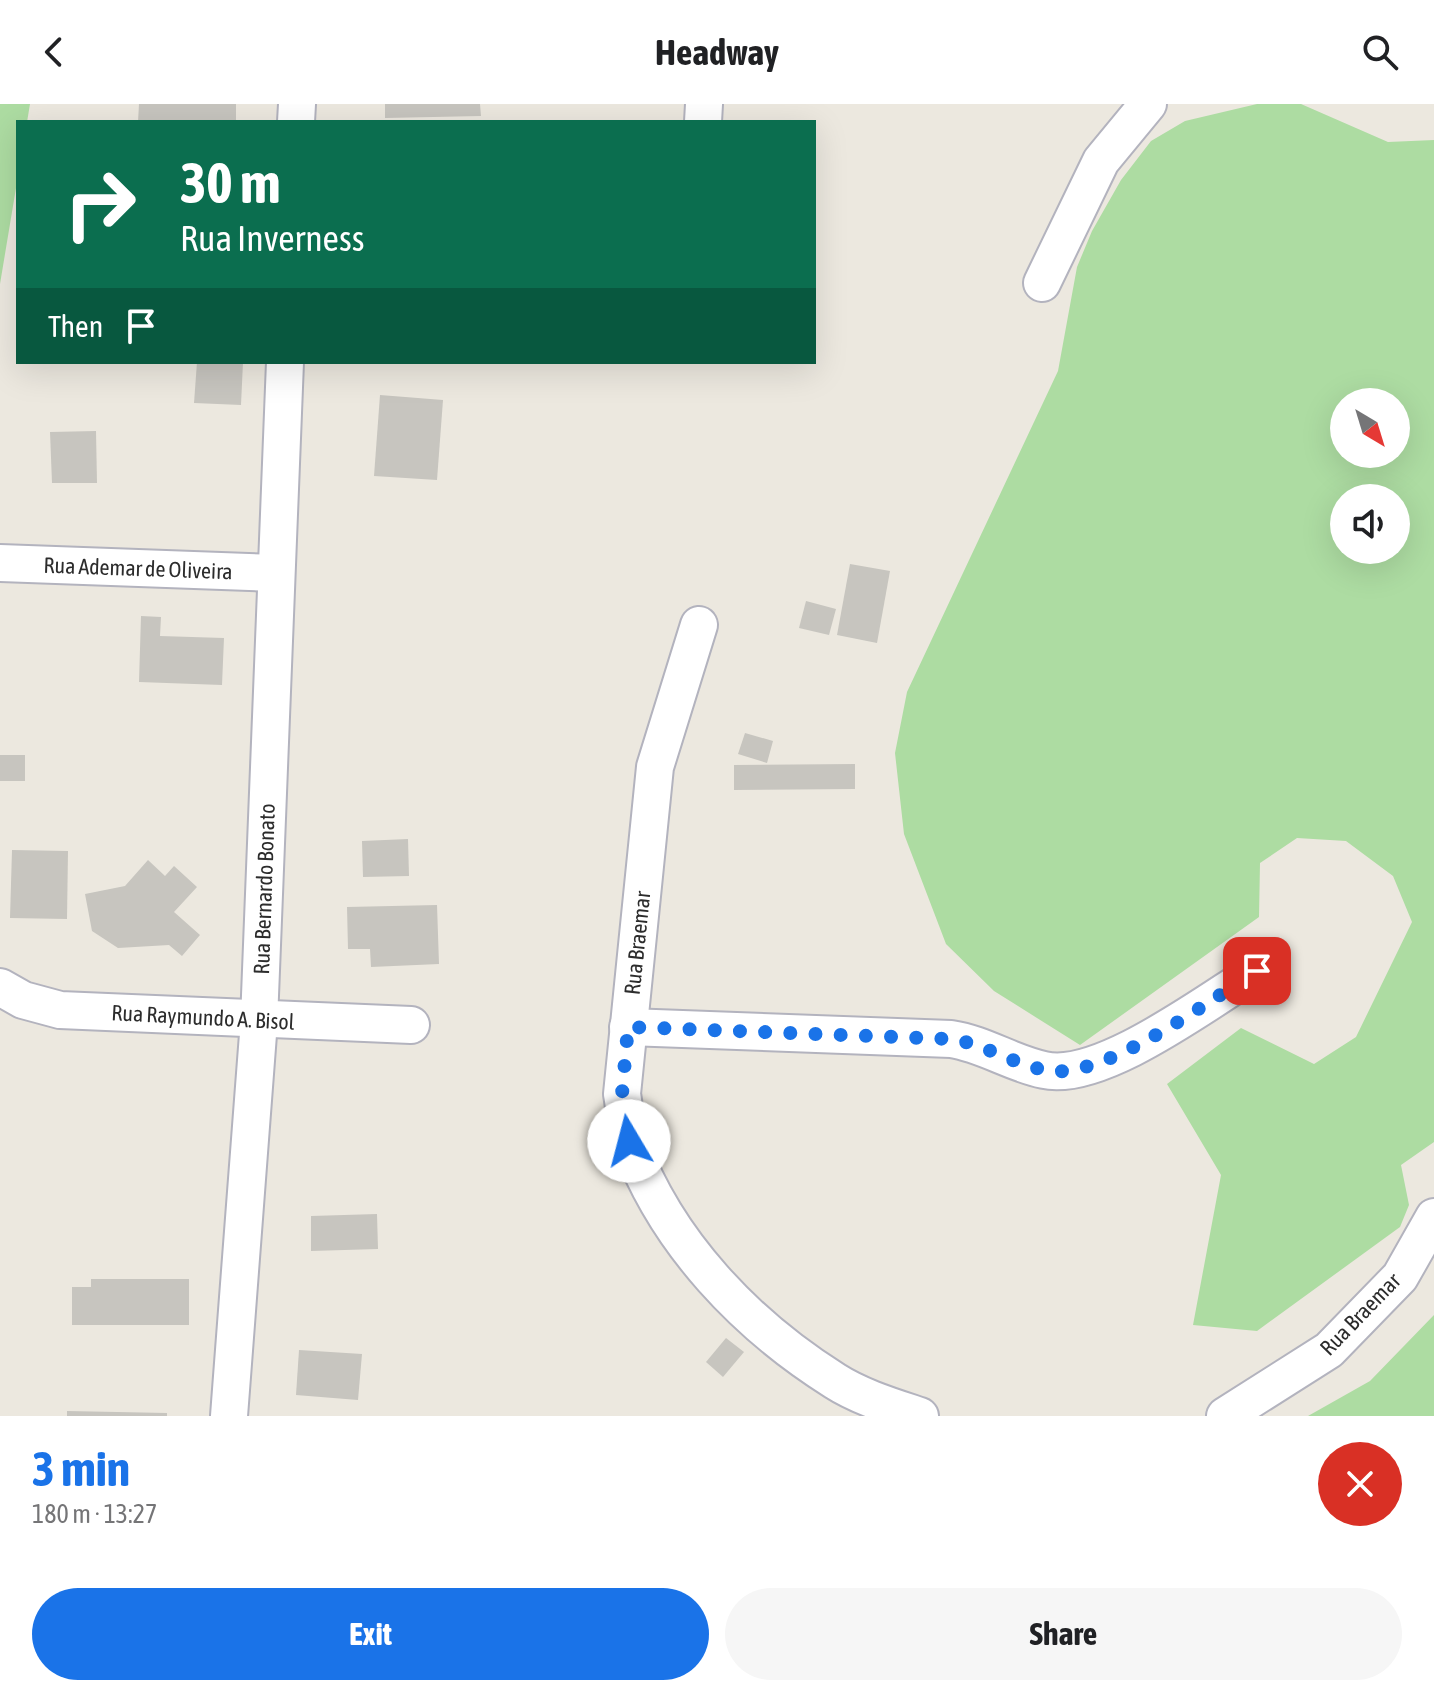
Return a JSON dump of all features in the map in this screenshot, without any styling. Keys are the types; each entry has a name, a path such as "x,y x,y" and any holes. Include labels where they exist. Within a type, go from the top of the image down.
{"street":[{"path":"1042,283 1101,161 1148,104"},
{"name":"Rua Bernardo Bonato","path":"229,1416 259,1021 285,364"},
{"name":"Rua Ademar de Oliveira","path":"0,563 275,573"},
{"name":"Rua Braemar","path":"699,625 655,767 622,1094 629,1141 659,1202 702,1268 759,1326 837,1383 920,1416"},
{"path":"628,1027 951,1039 975,1043 1046,1071 1083,1070 1126,1052 1257,971"},
{"name":"Rua Raymundo A. Bisol","path":"0,987 23,1000 60,1010 259,1021 411,1025"},
{"name":"Rua Braemar","path":"1225,1416 1329,1350 1400,1277 1434,1217"}],"green space":[{"path":"0,104 30,104 27,120 16,120 16,188 0,284"},
{"path":"1257,104 1301,104 1388,142 1434,140 1434,1142 1401,1165 1409,1205 1400,1227 1257,1331 1193,1325 1221,1175 1167,1084 1241,1028 1314,1064 1356,1037 1412,922 1393,876 1346,841 1297,838 1260,863 1259,917 1080,1045 994,991 946,944 904,834 895,753 907,692 1058,371 1077,267 1092,231 1121,180 1151,141 1185,121"},
{"path":"1434,1315 1434,1416 1308,1416 1370,1381"}],"building":[{"path":"139,104 236,104 236,120 138,120"},
{"path":"385,104 480,104 481,116 385,118"},
{"path":"197,364 243,364 241,405 194,403"},
{"path":"380,395 443,400 437,480 374,476"},
{"path":"96,431 97,483 52,483 50,432"},
{"path":"850,564 890,571 877,643 837,635"},
{"path":"806,601 836,609 829,635 799,628"},
{"path":"141,616 161,617 160,636 224,638 222,685 139,682"},
{"path":"745,733 773,741 767,763 738,754"},
{"path":"0,755 25,755 25,781 0,781"},
{"path":"855,764 855,789 734,790 734,765"},
{"path":"408,839 409,876 363,877 362,841"},
{"path":"12,850 68,851 67,919 10,918"},
{"path":"148,860 165,876 174,866 197,887 174,912 200,935 182,956 169,945 118,948 92,931 85,894 125,886"},
{"path":"437,905 439,964 371,967 370,949 348,949 347,907"},
{"path":"377,1214 378,1249 311,1251 311,1216"},
{"path":"91,1279 189,1279 189,1325 72,1325 72,1287 91,1287"},
{"path":"726,1338 744,1352 723,1377 706,1362"},
{"path":"299,1350 362,1354 358,1400 296,1395"},
{"path":"67,1411 167,1413 167,1416 67,1416"}],"route":[{"path":"629,1141 622,1094 628,1027 951,1039 975,1043 1046,1071 1083,1070 1126,1052 1257,971"}]}
